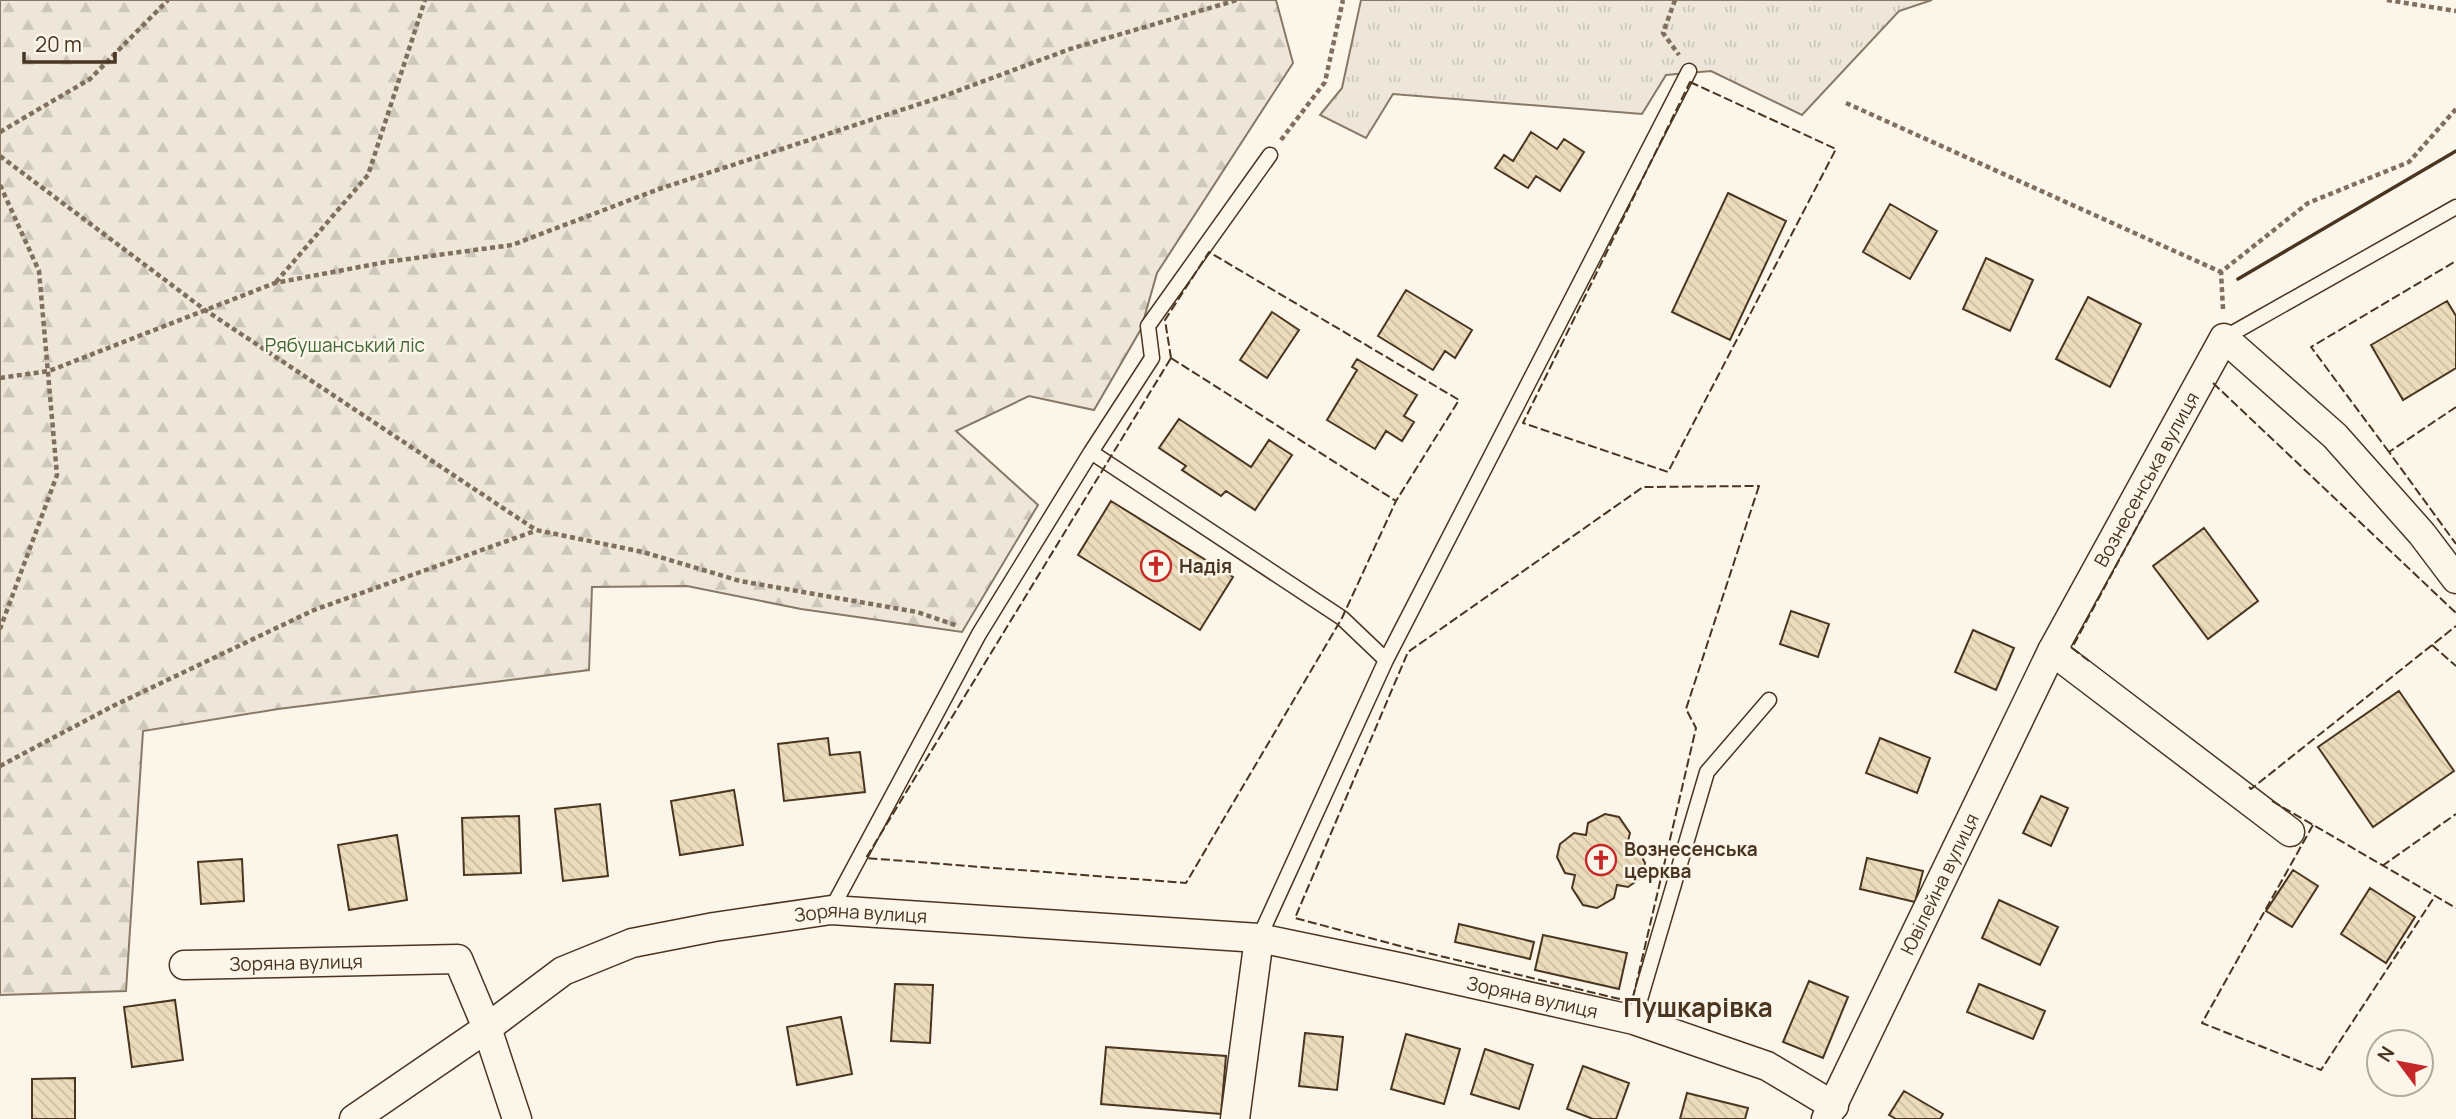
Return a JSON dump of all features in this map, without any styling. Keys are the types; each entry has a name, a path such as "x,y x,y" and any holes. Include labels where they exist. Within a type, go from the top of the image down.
{"street":[{"path":"2224,338 2335,436 2422,534 2456,579"},
{"name":"Вознесенська вулиця","path":"2052,651 2224,338"},
{"path":"2052,651 2290,832"},
{"name":"Ювілейна вулиця","path":"1830,1113 2052,651"},
{"name":"Зоряна вулиця","path":"354,1119 487,1028 563,971 632,943 714,927 831,910 1259,938 1634,1020 1767,1066 1830,1113"},
{"path":"1235,1119 1259,938"},
{"name":"Зоряна вулиця","path":"184,965 458,959 487,1028"},
{"path":"487,1028 517,1119"}],"lane":[{"path":"1259,938 1386,660 1689,71"},
{"path":"831,910 979,634 1152,358 1148,326 1270,155"},
{"path":"2224,338 2456,207"},
{"path":"1091,452 1342,618 1386,660"},
{"path":"1634,1020 1707,772 1769,700"}],"path":[{"path":"0,132 90,79 168,0"},
{"path":"275,283 368,175 425,0"},
{"path":"0,378 49,371 275,283 386,262 512,245 659,189 941,97 1070,48 1237,0"},
{"path":"1270,155 1325,82 1343,0"},
{"path":"1675,0 1663,33 1689,71"},
{"path":"2387,0 2456,11"},
{"path":"1846,103 2221,272"},
{"path":"2221,272 2308,203 2409,162 2456,109"},
{"path":"0,156 205,310 536,530 643,552 740,581 917,612 979,634"},
{"path":"0,185 40,271 57,475 0,629"},
{"path":"2221,272 2224,338"},
{"path":"0,766 113,706 314,610 536,530"}],"green space":[{"name":"Рябушанський ліс","path":"0,0 1276,0 1293,63 1157,273 1141,329 1094,410 1029,396 956,431 1038,505 962,632 801,609 687,586 592,587 589,670 278,709 143,731 126,991 0,995"},
{"path":"1361,0 1932,0 1899,11 1802,115 1711,71 1666,75 1642,114 1393,94 1366,138 1320,115 1342,88"}],"building":[{"path":"1531,132 1557,149 1564,139 1584,152 1560,191 1536,176 1528,188 1495,168 1504,155 1513,161"},
{"path":"1728,193 1786,221 1730,340 1672,312"},
{"path":"1890,204 1937,231 1910,279 1863,252"},
{"path":"1986,258 2033,280 2010,331 1963,309"},
{"path":"1406,290 1472,330 1455,358 1445,351 1433,370 1378,336"},
{"path":"2088,297 2141,324 2110,387 2056,359"},
{"path":"2447,301 2456,316 2456,368 2403,400 2371,345"},
{"path":"1272,312 1299,330 1267,378 1240,360"},
{"path":"1357,359 1417,395 1404,416 1414,422 1402,441 1386,431 1375,449 1327,420 1357,370 1352,367"},
{"path":"1179,419 1251,467 1269,440 1292,455 1255,510 1226,491 1221,496 1182,470 1186,466 1159,448"},
{"name":"Надія","path":"1111,501 1233,577 1200,630 1078,555"},
{"path":"2204,528 2258,601 2208,639 2153,566"},
{"path":"1791,611 1829,624 1818,657 1780,644"},
{"path":"1973,630 2014,648 1996,690 1955,672"},
{"path":"2399,691 2454,771 2373,827 2318,747"},
{"path":"828,738 830,755 860,752 865,792 784,801 778,744"},
{"path":"1880,738 1930,758 1917,793 1866,773"},
{"path":"734,790 743,845 680,855 671,801"},
{"path":"2041,796 2068,808 2051,846 2023,833"},
{"path":"600,804 608,876 563,881 555,809"},
{"name":"Вознесенська церква","path":"1605,814 1619,817 1630,833 1627,845 1637,847 1645,863 1642,877 1628,887 1617,885 1614,898 1597,908 1583,905 1572,888 1575,875 1565,873 1557,857 1560,844 1574,833 1586,835 1588,823"},
{"path":"519,816 521,873 464,875 462,818"},
{"path":"397,835 407,900 349,910 338,845"},
{"path":"1867,858 1923,871 1915,902 1860,889"},
{"path":"242,859 244,901 201,904 198,862"},
{"path":"2293,870 2318,886 2292,927 2266,911"},
{"path":"2370,888 2415,917 2386,963 2341,934"},
{"path":"1999,900 2058,927 2040,965 1982,938"},
{"path":"1459,924 1534,942 1530,959 1455,942"},
{"path":"1543,935 1627,953 1619,989 1535,970"},
{"path":"1809,981 1848,997 1823,1058 1783,1042"},
{"path":"895,984 933,985 930,1043 891,1041"},
{"path":"1979,984 2045,1011 2033,1039 1967,1012"},
{"path":"175,1000 183,1060 132,1067 124,1007"},
{"path":"841,1017 852,1074 797,1085 787,1027"},
{"path":"1305,1033 1343,1037 1337,1090 1299,1086"},
{"path":"1406,1034 1460,1049 1444,1104 1391,1089"},
{"path":"1106,1047 1226,1056 1221,1114 1101,1104"},
{"path":"1485,1049 1533,1065 1519,1109 1471,1094"},
{"path":"1583,1066 1629,1083 1616,1119 1593,1119 1567,1109"},
{"path":"75,1078 75,1119 32,1119 32,1079"},
{"path":"1904,1091 1943,1114 1940,1119 1896,1119 1889,1115"},
{"path":"1687,1093 1748,1108 1745,1119 1680,1119"}],"fence":[{"path":"1690,82 1836,149 1668,472 1523,423 1690,82"},
{"path":"1171,358 1165,320 1209,252 1459,400 1396,501"},
{"path":"2389,452 2311,347 2456,261"},
{"path":"1171,358 1396,501 1342,618 1186,883 866,858 1171,358"},
{"path":"2213,383 2456,613"},
{"path":"2456,407 2389,452 2456,544"},
{"path":"1759,486 1686,709 1696,728 1632,1002 1295,918 1408,652 1643,487 1759,486"},
{"path":"2089,661 2072,648 2146,510"},
{"path":"2249,787 2251,789 2456,626"},
{"path":"2432,645 2456,666"},
{"path":"2272,801 2456,908"},
{"path":"2382,866 2456,814"},
{"path":"2313,825 2202,1023 2321,1070 2435,896"}],"wall":[{"path":"2238,279 2456,151"}],"place":[{"name":"Надія","path":"1156,566"},
{"name":"Вознесенська церква","path":"1601,860"}],"district":[{"name":"Пушкарівка","path":"1698,1008"}]}
